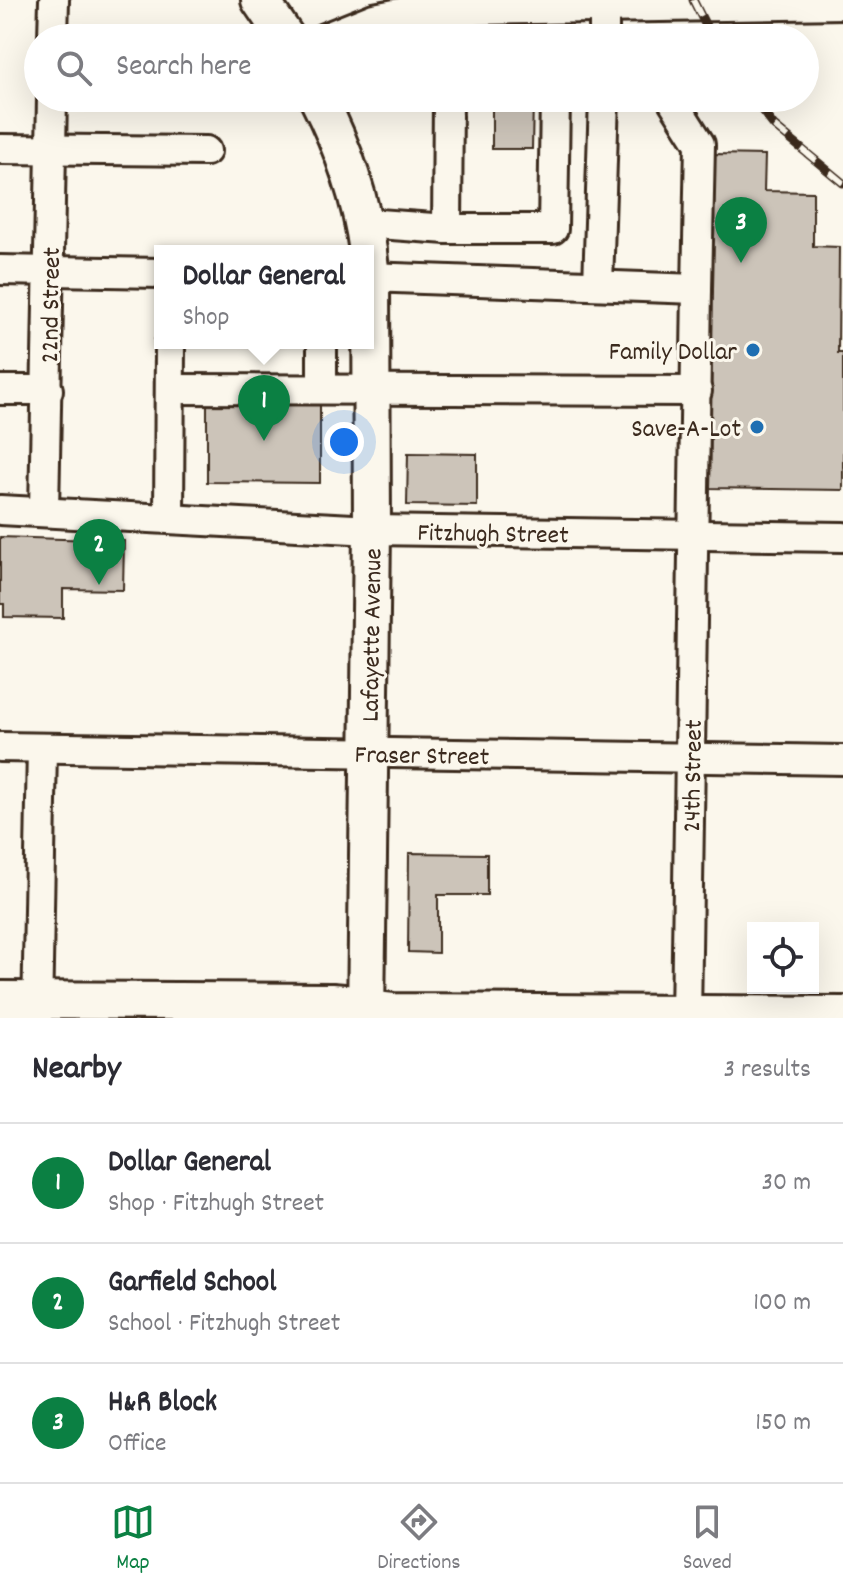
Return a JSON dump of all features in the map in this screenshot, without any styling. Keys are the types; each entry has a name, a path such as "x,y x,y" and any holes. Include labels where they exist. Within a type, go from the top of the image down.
{"main road":[{"path":"260,0 276,24"},
{"name":"Lafayette Avenue","path":"324,112 348,171 365,245"},
{"name":"Lafayette Avenue","path":"367,1011 371,349"},
{"path":"0,1000 37,1009 316,1002 367,1011"}],"street":[{"path":"53,24 54,0"},
{"path":"363,24 411,11 461,6 604,10 704,4 843,4"},
{"path":"604,10 604,24"},
{"name":"22nd Street","path":"44,511 52,112"},
{"path":"447,229 448,112"},
{"path":"374,254 447,229 553,229 555,112"},
{"path":"598,285 604,112"},
{"name":"24th Street","path":"680,112 700,144 686,1015"},
{"path":"0,149 206,151"},
{"path":"374,257 598,285 697,289"},
{"path":"0,270 154,273"},
{"path":"169,518 170,349"},
{"path":"322,349 322,389"},
{"path":"170,389 697,391"},
{"path":"0,390 48,390"},
{"name":"Fitzhugh Street","path":"0,510 372,530 843,537"},
{"name":"Fraser Street","path":"0,747 843,760"},
{"path":"37,1009 42,748"},
{"path":"367,1011 393,1008 686,1015 843,1011"}],"building":[{"path":"492,112 533,112 532,149 492,149"},
{"path":"714,154 765,155 764,191 813,192 813,246 839,247 838,353 843,353 843,490 710,488"},
{"path":"207,400 320,400 320,483 207,482"},
{"path":"408,453 477,454 477,506 407,505"},
{"path":"0,537 124,541 123,590 63,589 63,618 4,617 4,604 0,604"},
{"path":"409,853 487,854 487,895 438,895 438,953 408,952"}],"railway":[{"path":"693,0 705,24"},
{"path":"763,112 774,126 843,183"}],"place":[{"name":"H&R Block","path":"741,263"},
{"name":"Family Dollar","path":"753,350"},
{"name":"Save-A-Lot","path":"757,427"},
{"name":"Dollar General","path":"264,441"},
{"name":"Garfield School","path":"99,585"}]}
